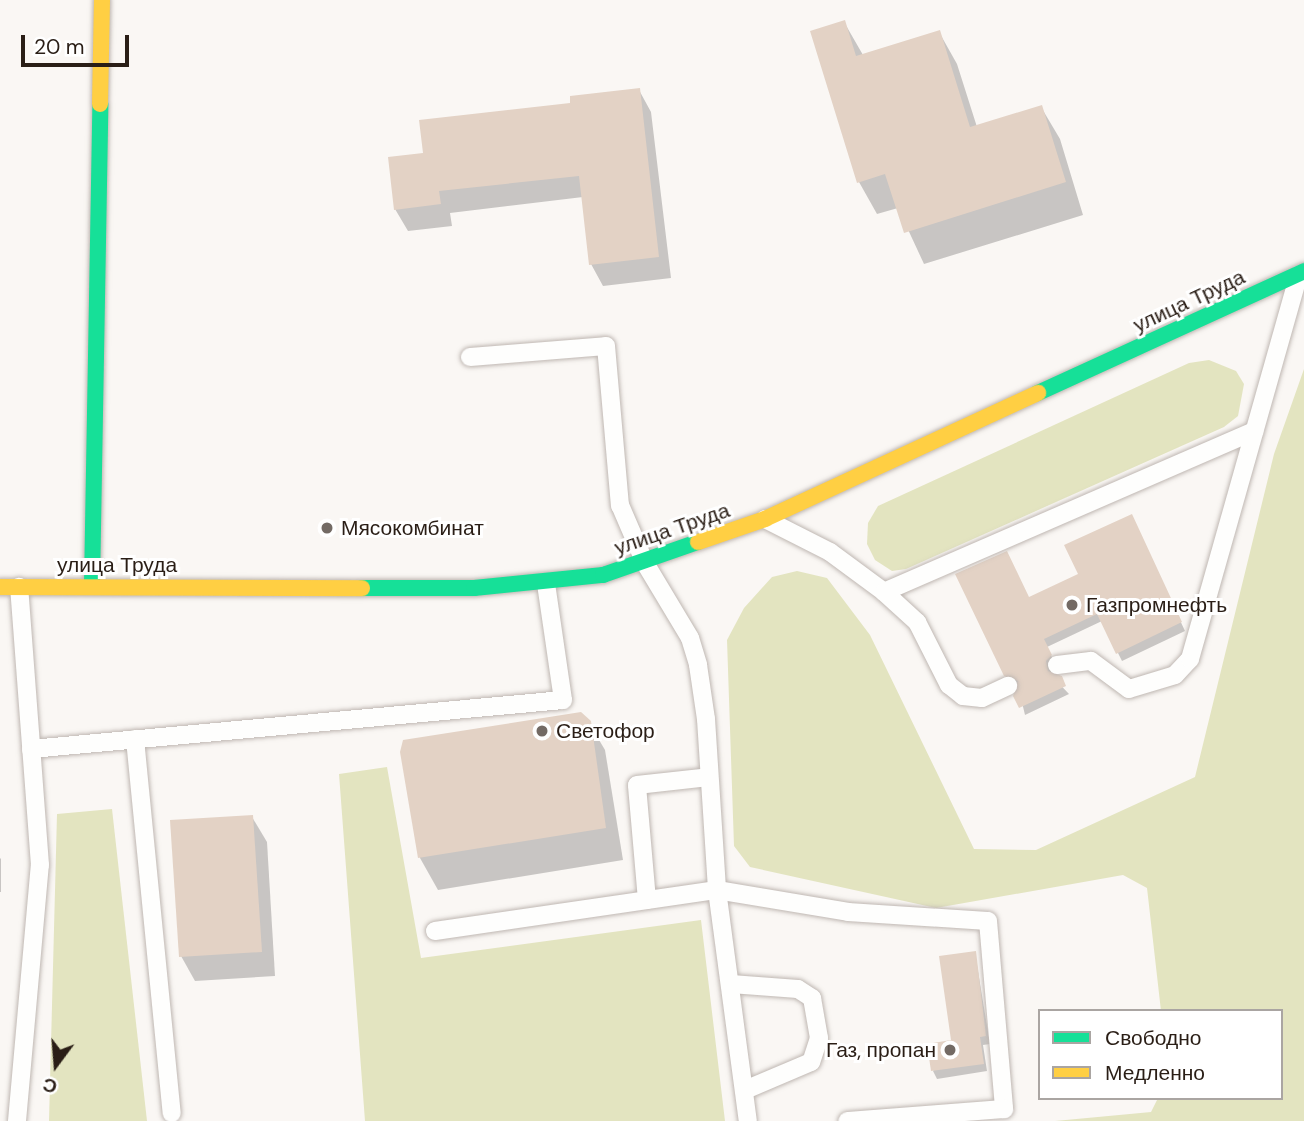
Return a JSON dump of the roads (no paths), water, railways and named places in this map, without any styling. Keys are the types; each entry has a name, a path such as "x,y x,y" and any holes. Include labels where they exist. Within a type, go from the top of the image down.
{"street":[{"path":"92,585 102,0"},
{"name":"улица Труда","path":"0,587 92,585 474,588 546,583 645,563 765,519 1302,272"}],"lane":[{"path":"1057,665 1091,661 1129,689 1175,675 1190,659 1302,272"},
{"path":"470,357 606,346 620,505 645,563 690,638 706,719 717,890 746,1090 748,1121"},
{"path":"884,592 1254,431"},
{"path":"765,519 830,552 884,592 917,622 956,691 982,698 1008,685"},
{"path":"31,749 563,700 546,583"},
{"path":"17,1121 40,865 19,587"},
{"path":"135,739 172,1113"},
{"path":"647,900 637,785 709,777"},
{"path":"435,931 717,890 848,912 988,921 1004,1109 847,1121"},
{"path":"731,984 798,989 812,998 819,1038 811,1062 746,1090"}],"place":[{"name":"Мясокомбинат","path":"327,528"},
{"name":"Газпромнефть","path":"1072,605"},
{"name":"Светофор","path":"542,731"},
{"name":"Газ, пропан","path":"950,1050"}]}
